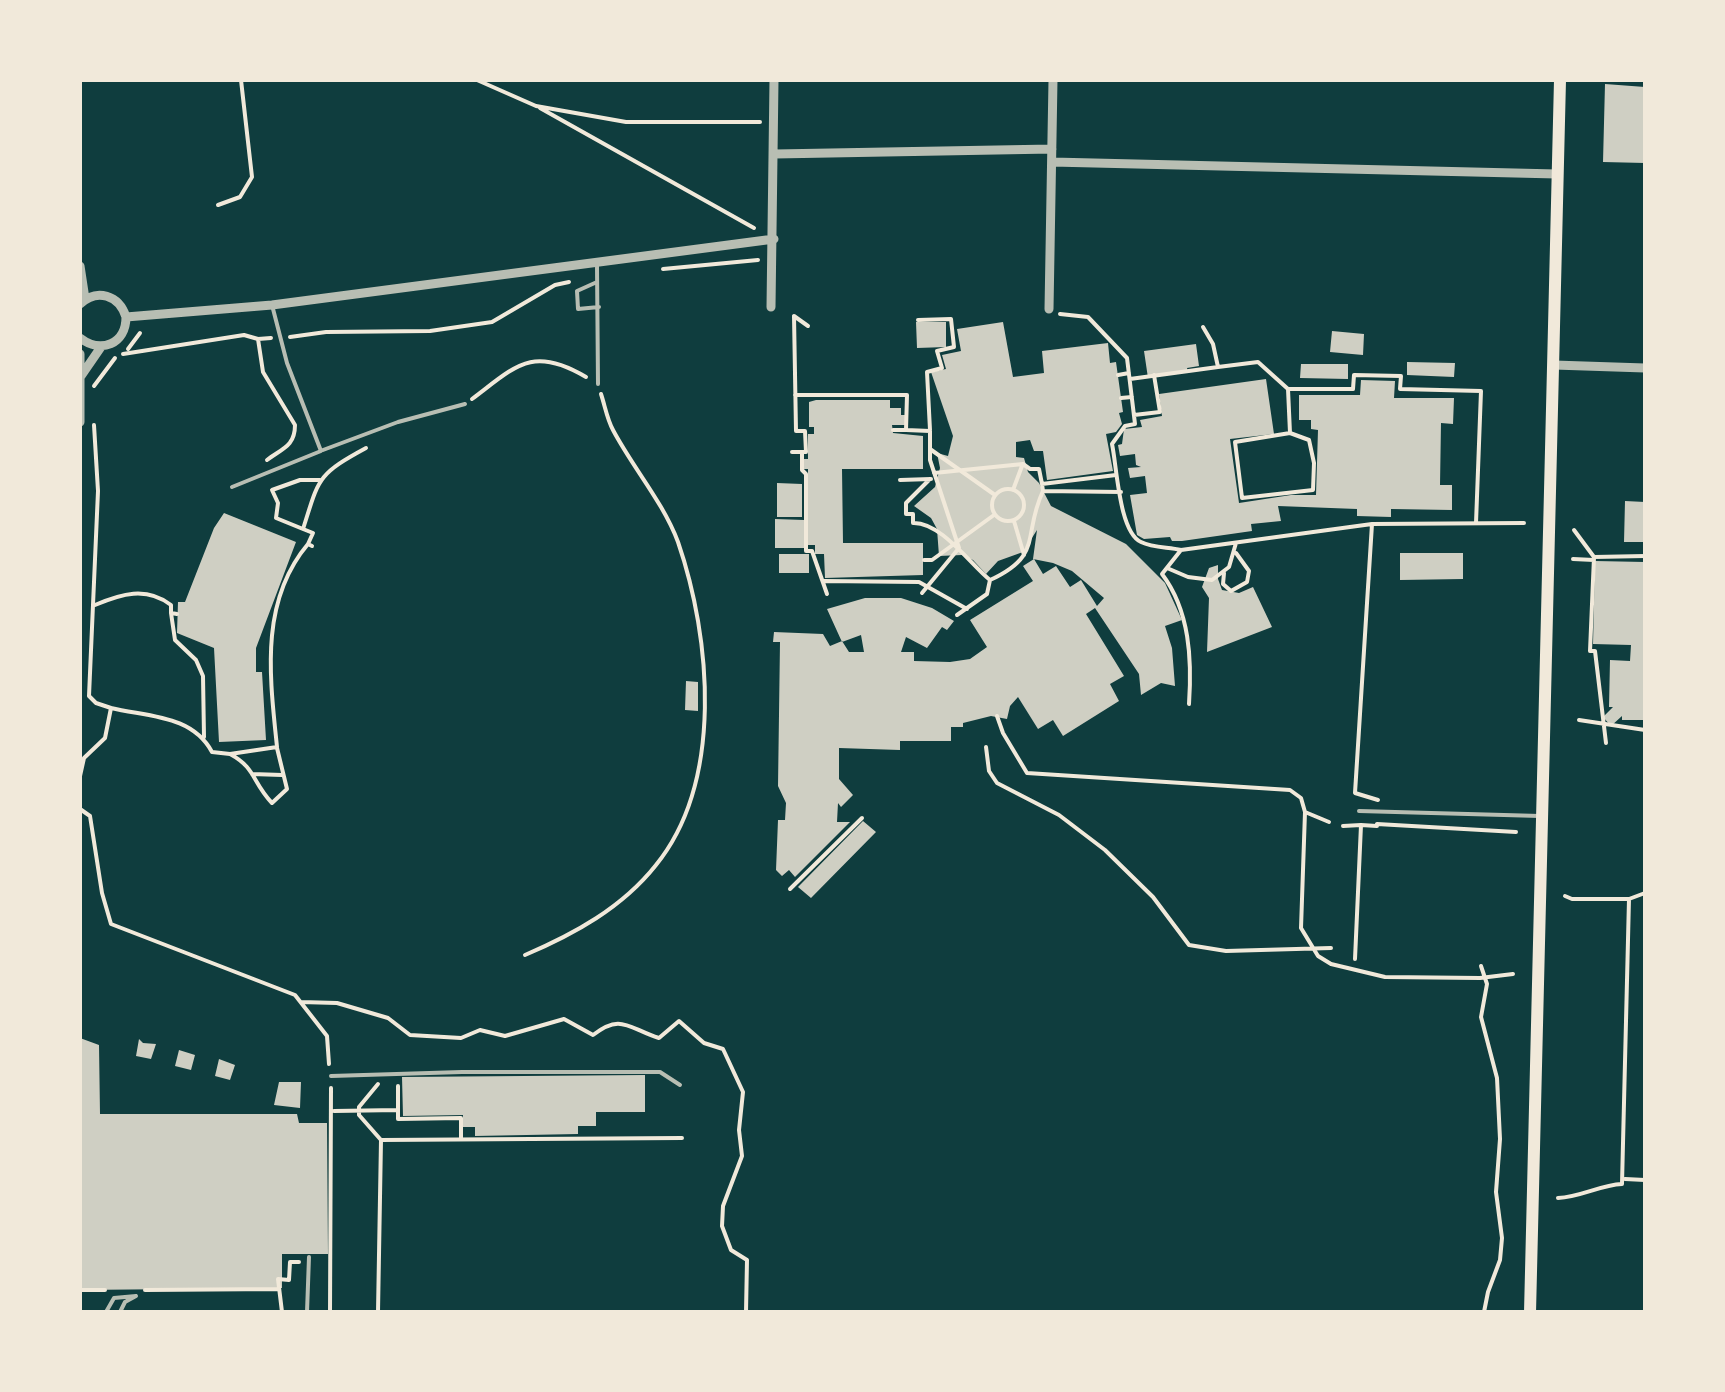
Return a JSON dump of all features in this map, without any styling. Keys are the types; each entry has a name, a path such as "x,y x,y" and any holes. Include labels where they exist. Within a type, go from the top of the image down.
{"main road":[{"path":"1530,1312 1560,80"}],"street":[{"path":"771,307 774,80"},
{"path":"1048,313 1053,80"},
{"path":"776,154 1052,149"},
{"path":"1052,162 1558,174"},
{"path":"126,317 272,305 774,239"},
{"path":"80,266 83,302 103,295"},
{"path":"81,274 103,295 118,302 126,317 120,338 102,347 81,376"},
{"path":"80,338 102,347"},
{"path":"80,354 80,422"},
{"path":"1554,365 1645,368"}],"lane":[{"path":"598,262 598,384"},
{"path":"598,282 577,291 578,309 598,307"},
{"path":"272,305 287,363 321,451"},
{"path":"232,487 398,422 466,404"},
{"path":"1359,811 1543,816"},
{"path":"331,1076 660,1072 680,1085"},
{"path":"307,1312 308,1259"},
{"path":"106,1312 114,1298 136,1296 125,1302 120,1312"}],"path":[{"path":"218,205 240,197 252,177 241,80"},
{"path":"477,80 536,106 774,239"},
{"path":"536,106 626,122 775,122"},
{"path":"1048,313 1088,316 1124,353 1135,424 1125,426 1112,444 1126,524 1133,537 1151,545 1181,550 1372,524 1524,523"},
{"path":"792,452 806,452 805,431 794,431 794,316 808,326"},
{"path":"918,320 951,319 954,346 937,350 942,368 927,372 933,477 957,545"},
{"path":"1203,327 1213,344 1218,367"},
{"path":"258,339 263,372 295,426 290,446 267,459 267,474"},
{"path":"466,404 526,360 562,363 598,384 611,427 677,539 700,624 707,707 695,782 674,838 656,866 625,897 567,937 525,955"},
{"path":"1118,375 1154,375 1258,362 1288,389 1353,389 1354,375 1400,376 1400,389 1481,391 1476,523"},
{"path":"1134,415 1160,412 1154,375"},
{"path":"1288,389 1290,433"},
{"path":"795,396 906,394 906,430"},
{"path":"1121,398 1132,397"},
{"path":"894,430 930,431"},
{"path":"1290,433 1309,440 1313,448 1312,490 1242,498 1235,442 1290,433"},
{"path":"303,530 311,497 320,480 341,461 366,448"},
{"path":"930,449 994,495"},
{"path":"802,452 802,470 806,474 806,551 812,552 827,594"},
{"path":"1013,490 1023,464"},
{"path":"900,480 1023,464 1039,470 1043,492 1035,508 1029,550 1016,566 990,580 986,594 957,615"},
{"path":"1042,484 1118,475"},
{"path":"933,477 906,503 906,514 914,514 914,523 922,522 957,545 990,580"},
{"path":"230,754 247,764 259,789 272,803 288,789 276,747 270,673 274,623 282,588 310,545 313,533 276,518 278,503 272,490 300,480 320,480"},
{"path":"1013,490 1025,505 1022,515 1004,522 994,515 994,495 1013,490"},
{"path":"1043,492 1121,492"},
{"path":"924,560 932,560 957,545 994,515"},
{"path":"1014,521 1024,556"},
{"path":"1372,524 1355,793 1378,798 1378,802"},
{"path":"1574,530 1594,558 1590,651 1595,651 1606,743"},
{"path":"1236,543 1222,584 1231,590 1247,582 1249,571 1236,552"},
{"path":"922,593 957,545"},
{"path":"1181,550 1162,574 1176,597 1190,648 1189,704"},
{"path":"1573,559 1645,556"},
{"path":"1167,568 1202,580 1212,580 1224,573"},
{"path":"823,581 906,581 928,586 967,609"},
{"path":"94,605 128,593 146,593 171,605 176,640 196,660 203,676 204,737"},
{"path":"111,708 192,726 212,752 230,754 276,747"},
{"path":"997,716 1027,773 1290,790 1302,798 1302,928 1312,950 1323,961 1384,977 1486,978 1513,974"},
{"path":"1579,720 1645,730"},
{"path":"986,747 988,771 997,783 1059,815 1106,850 1153,898 1189,944 1226,951 1332,948"},
{"path":"252,774 282,775"},
{"path":"80,810 90,816 111,924 296,995 326,1036 334,1111 330,1312"},
{"path":"1305,812 1328,822"},
{"path":"790,888 862,818"},
{"path":"1343,826 1377,823 1516,832"},
{"path":"1355,958 1361,825"},
{"path":"1565,896 1629,899 1645,893"},
{"path":"1558,1198 1578,1197 1622,1184 1629,899"},
{"path":"1480,966 1486,978 1481,1017 1497,1078 1500,1139 1496,1192 1502,1238 1500,1260 1484,1312"},
{"path":"300,1002 337,1003 388,1018 410,1035 461,1038 480,1030 504,1036 564,1019 593,1035 610,1022 618,1021 659,1038 679,1021 704,1043 722,1049 743,1092 739,1130 742,1156 723,1206 722,1226 731,1250 746,1260 746,1312"},
{"path":"360,1110 383,1078"},
{"path":"398,1078 398,1118 460,1118 461,1140"},
{"path":"360,1110 380,1140 378,1312"},
{"path":"334,1111 398,1110"},
{"path":"380,1140 682,1138"},
{"path":"1623,1179 1645,1180"},
{"path":"282,1312 278,1279 289,1280 290,1262 308,1259"},
{"path":"140,1290 279,1289"},
{"path":"80,1290 120,1290"}],"building":[{"path":"1605,84 1645,87 1645,163 1603,162"},
{"path":"916,322 946,322 946,347 917,348"},
{"path":"1003,322 1013,377 1044,373 1042,351 1108,343 1110,363 1116,362 1123,412 1119,413 1122,424 1116,432 1106,434 1113,471 1047,480 1043,451 1034,451 1030,440 1016,442 1016,457 1024,458 1028,472 1051,506 1126,544 1165,583 1182,620 1165,626 1172,648 1175,686 1161,683 1141,695 1139,674 1095,608 1086,614 1124,676 1110,684 1119,701 1063,736 1053,720 1038,729 1018,697 1010,706 1007,719 991,716 963,723 963,727 951,727 951,741 900,741 900,750 839,748 839,779 853,795 841,807 838,803 837,822 850,822 795,877 789,870 782,876 776,870 778,820 785,820 786,803 778,786 780,642 773,642 774,632 823,634 830,646 842,641 827,609 865,598 901,598 932,608 954,621 947,630 942,627 927,648 906,637 901,652 914,652 914,661 970,659 987,647 970,620 1033,581 1023,566 1034,559 1037,530 1023,552 998,561 986,574 962,555 939,556 937,529 931,518 914,506 935,487 940,468 937,453 948,456 953,436 931,372 946,369 942,355 961,351 957,329","holes":["1034,559 1072,571 1104,598 1097,606 1081,580 1070,587 1056,566 1043,574","861,635 864,652 849,652 843,642"]},
{"path":"1332,331 1364,334 1363,355 1330,352"},
{"path":"1196,344 1199,366 1187,368 1188,372 1148,378 1144,351"},
{"path":"1407,362 1455,363 1454,377 1407,375"},
{"path":"1301,364 1348,364 1348,379 1300,378"},
{"path":"1266,379 1274,434 1230,439 1239,503 1316,495 1318,430 1311,429 1311,420 1299,420 1299,395 1360,395 1361,380 1395,381 1394,398 1454,398 1453,424 1441,423 1440,485 1452,485 1452,510 1391,509 1391,517 1357,516 1357,509 1278,506 1281,521 1251,524 1252,531 1182,541 1172,541 1170,537 1144,539 1137,535 1130,495 1147,493 1145,476 1130,478 1128,468 1141,467 1136,465 1135,454 1120,456 1118,445 1122,444 1124,429 1142,427 1140,420 1162,416 1159,394"},
{"path":"890,400 890,408 901,408 901,415 905,415 905,425 892,425 893,433 923,436 923,469 842,469 843,543 923,543 923,575 825,578 824,554 815,554 815,545 808,545 808,469 803,469 803,459 808,459 808,434 814,434 814,427 809,427 809,402"},
{"path":"777,483 802,484 802,517 777,517"},
{"path":"1625,501 1645,502 1645,542 1624,542"},
{"path":"224,513 296,542 256,648 256,672 262,672 266,740 219,742 214,648 177,633 178,602 185,602 214,528"},
{"path":"775,519 804,520 804,548 775,548"},
{"path":"1400,553 1463,553 1463,579 1400,580"},
{"path":"779,554 809,554 809,573 779,573"},
{"path":"1595,561 1645,562 1645,720 1622,720 1622,716 1611,726 1603,717 1613,707 1609,707 1610,660 1630,661 1631,645 1593,644"},
{"path":"1218,565 1222,590 1239,593 1253,587 1272,627 1207,652 1209,598 1202,587 1209,568"},
{"path":"686,681 698,682 698,711 685,710"},
{"path":"863,821 876,832 811,898 798,887"},
{"path":"80,1038 99,1045 100,1114 297,1114 299,1123 327,1123 328,1254 282,1254 282,1288 80,1290"},
{"path":"139,1039 156,1044 151,1059 136,1056"},
{"path":"179,1050 195,1055 191,1070 175,1066"},
{"path":"219,1059 235,1065 230,1080 215,1076"},
{"path":"645,1075 645,1112 596,1112 596,1126 578,1126 578,1134 475,1136 475,1127 463,1127 463,1115 403,1116 402,1077"},
{"path":"279,1082 301,1082 300,1108 274,1105"}]}
